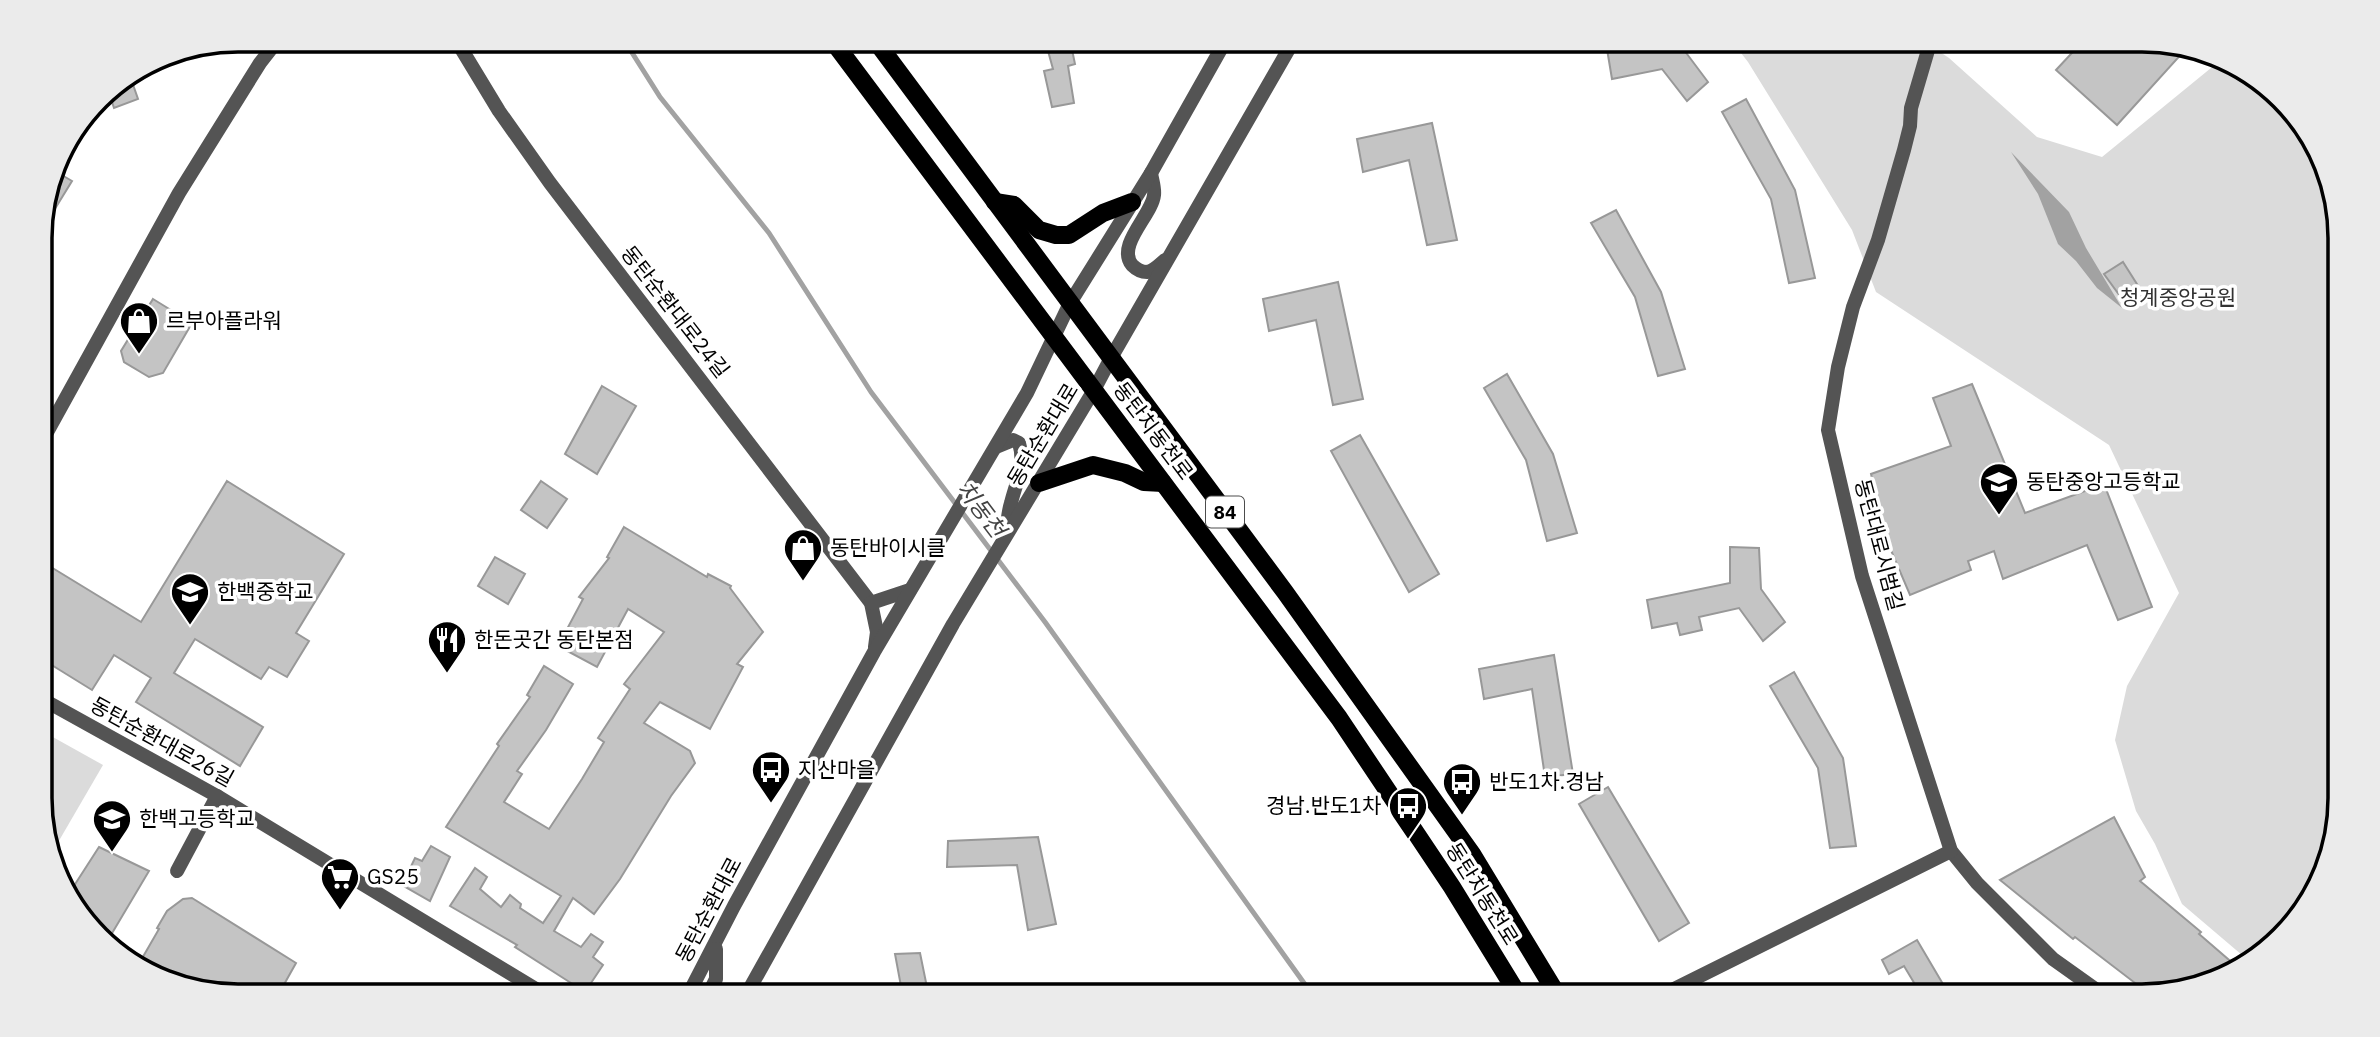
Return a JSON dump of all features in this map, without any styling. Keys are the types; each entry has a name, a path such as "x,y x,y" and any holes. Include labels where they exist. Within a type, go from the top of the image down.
{"main road":[{"name":"동탄치동천로","path":"842,53 1339,718 1452,887 1513,984"},
{"name":"동탄치동천로","path":"885,53 1285,592 1472,855 1551,984"},
{"path":"995,202 1014,205 1039,230 1056,235 1069,235 1103,213 1132,202"},
{"path":"1040,483 1093,465 1108,467 1144,482 1163,483"}],"street":[{"path":"53,421 179,193 268,53"},
{"name":"동탄순환대로24길","path":"464,53 499,111 550,183 871,603"},
{"name":"동탄순환대로","path":"694,984 874,652 1027,393 1070,303 1151,173 1219,53"},
{"name":"동탄순환대로","path":"752,984 953,624 1040,483 1287,53"},
{"name":"동탄대로시범길","path":"1927,53 1911,108 1907,138 1878,240 1853,307 1838,367 1828,430 1862,576 1951,851 1977,883 2053,959 2088,984"},
{"path":"1151,173 1154,198 1128,248 1129,261 1136,269 1147,272 1156,268 1170,255"},
{"path":"993,449 1003,442 1013,440 1019,443 1022,451 1020,476 1010,504 1005,539"},
{"path":"874,652 877,632 871,603 910,590"},
{"name":"동탄순환대로26길","path":"53,705 217,796 528,984"},
{"path":"177,871 217,796"},
{"path":"1684,984 1951,851"},
{"path":"714,984 716,979 716,944"}],"green space":[{"name":"청계중앙공원","path":"1741,53 1942,53 2037,137 2102,157 2212,67 2255,91 2289,125 2303,146 2321,191 2328,239 2328,798 2318,858 2303,891 2273,930 2242,955 2182,904 2155,844 2136,811 2115,740 2127,686 2179,593 2109,445 1876,292 1852,230"},
{"path":"53,737 103,765 58,842 54,822"}],"shaded area":[{"path":"2011,152 2069,212 2086,248 2122,308 2097,288 2076,261 2058,244 2038,194"}],"building":[{"path":"1049,53 1073,53 1075,64 1068,66 1074,103 1052,107 1044,71 1053,69"},
{"path":"1608,53 1686,53 1708,82 1687,101 1662,69 1612,79"},
{"path":"2072,53 2141,53 2179,57 2117,125 2056,70"},
{"path":"133,85 138,99 114,108 112,102"},
{"path":"1746,99 1795,190 1815,278 1789,283 1771,199 1722,112"},
{"path":"1432,123 1457,240 1427,245 1409,160 1363,172 1357,139"},
{"path":"63,176 72,181 55,208"},
{"path":"1616,210 1661,292 1685,369 1658,376 1635,297 1591,223"},
{"path":"2123,262 2142,292 2125,303 2104,274"},
{"path":"1338,282 1363,399 1333,405 1316,320 1269,331 1263,299"},
{"path":"153,299 192,323 163,373 149,377 124,362 121,351"},
{"path":"1507,374 1553,454 1577,533 1547,541 1526,460 1484,388"},
{"path":"1972,384 2025,513 2104,484 2152,607 2118,620 2087,545 2003,579 1994,551 1968,561 1971,570 1910,595 1887,541 1871,474 1951,446 1933,398"},
{"path":"602,386 636,406 597,474 565,454"},
{"path":"1360,435 1439,574 1409,592 1331,451"},
{"path":"227,481 344,554 296,633 309,641 287,677 269,667 261,679 195,639 174,673 263,727 240,766 136,702 151,678 114,655 92,690 53,666 53,568 141,622"},
{"path":"541,481 567,499 547,528 521,510"},
{"path":"624,527 707,577 708,574 731,586 763,632 737,664 743,667 710,729 660,702 644,723 690,751 695,763 671,796 620,879 594,914 573,898 554,931 581,947 591,934 603,942 593,957 603,965 590,984 573,984 515,947 517,945 450,906 475,868 487,877 480,889 501,907 510,895 521,904 520,908 543,923 561,896 446,827 499,746 497,744 530,697 527,695 544,666 573,684 546,730 517,771 522,774 504,802 549,829 582,779 604,742 598,738 630,689 624,684 664,632 628,609 597,667 558,646 583,599 579,597 609,558 607,557"},
{"path":"1730,547 1759,548 1761,589 1785,622 1763,641 1739,608 1699,617 1702,630 1680,635 1677,623 1652,628 1647,600 1730,583"},
{"path":"495,557 525,574 508,604 478,586"},
{"path":"1554,655 1573,774 1545,777 1532,689 1484,699 1479,669"},
{"path":"1794,672 1843,758 1856,846 1830,848 1818,768 1770,686"},
{"path":"1608,787 1689,923 1659,941 1579,804"},
{"path":"2114,817 2145,877 2140,881 2201,932 2199,934 2231,961 2201,975 2177,981 2136,984 2075,937 2073,939 2000,880"},
{"path":"1038,837 1056,924 1028,930 1017,865 947,867 948,841"},
{"path":"431,846 450,857 430,901 402,885 415,858 422,861"},
{"path":"99,847 149,871 112,934 91,912 74,885"},
{"path":"192,898 296,963 284,984 203,981 168,970 142,958 167,911 183,899"},
{"path":"1917,940 1943,984 1915,984 1904,966 1889,974 1882,960"},
{"path":"920,953 926,984 901,984 895,954"}],"waterway":[{"name":"치동천","path":"632,53 660,97 769,233 871,392 1045,622 1305,984"}],"place":[{"name":"르부아플라워","path":"139,355"},
{"name":"동탄중앙고등학교","path":"1999,516"},
{"name":"동탄바이시클","path":"803,582"},
{"name":"한백중학교","path":"190,626"},
{"name":"한돈곳간 동탄본점","path":"447,674"},
{"name":"지산마을","path":"771,804"},
{"name":"반도1차.경남","path":"1462,816"},
{"name":"경남.반도1차","path":"1408,840"},
{"name":"한백고등학교","path":"112,853"},
{"name":"GS25","path":"340,911"}]}
